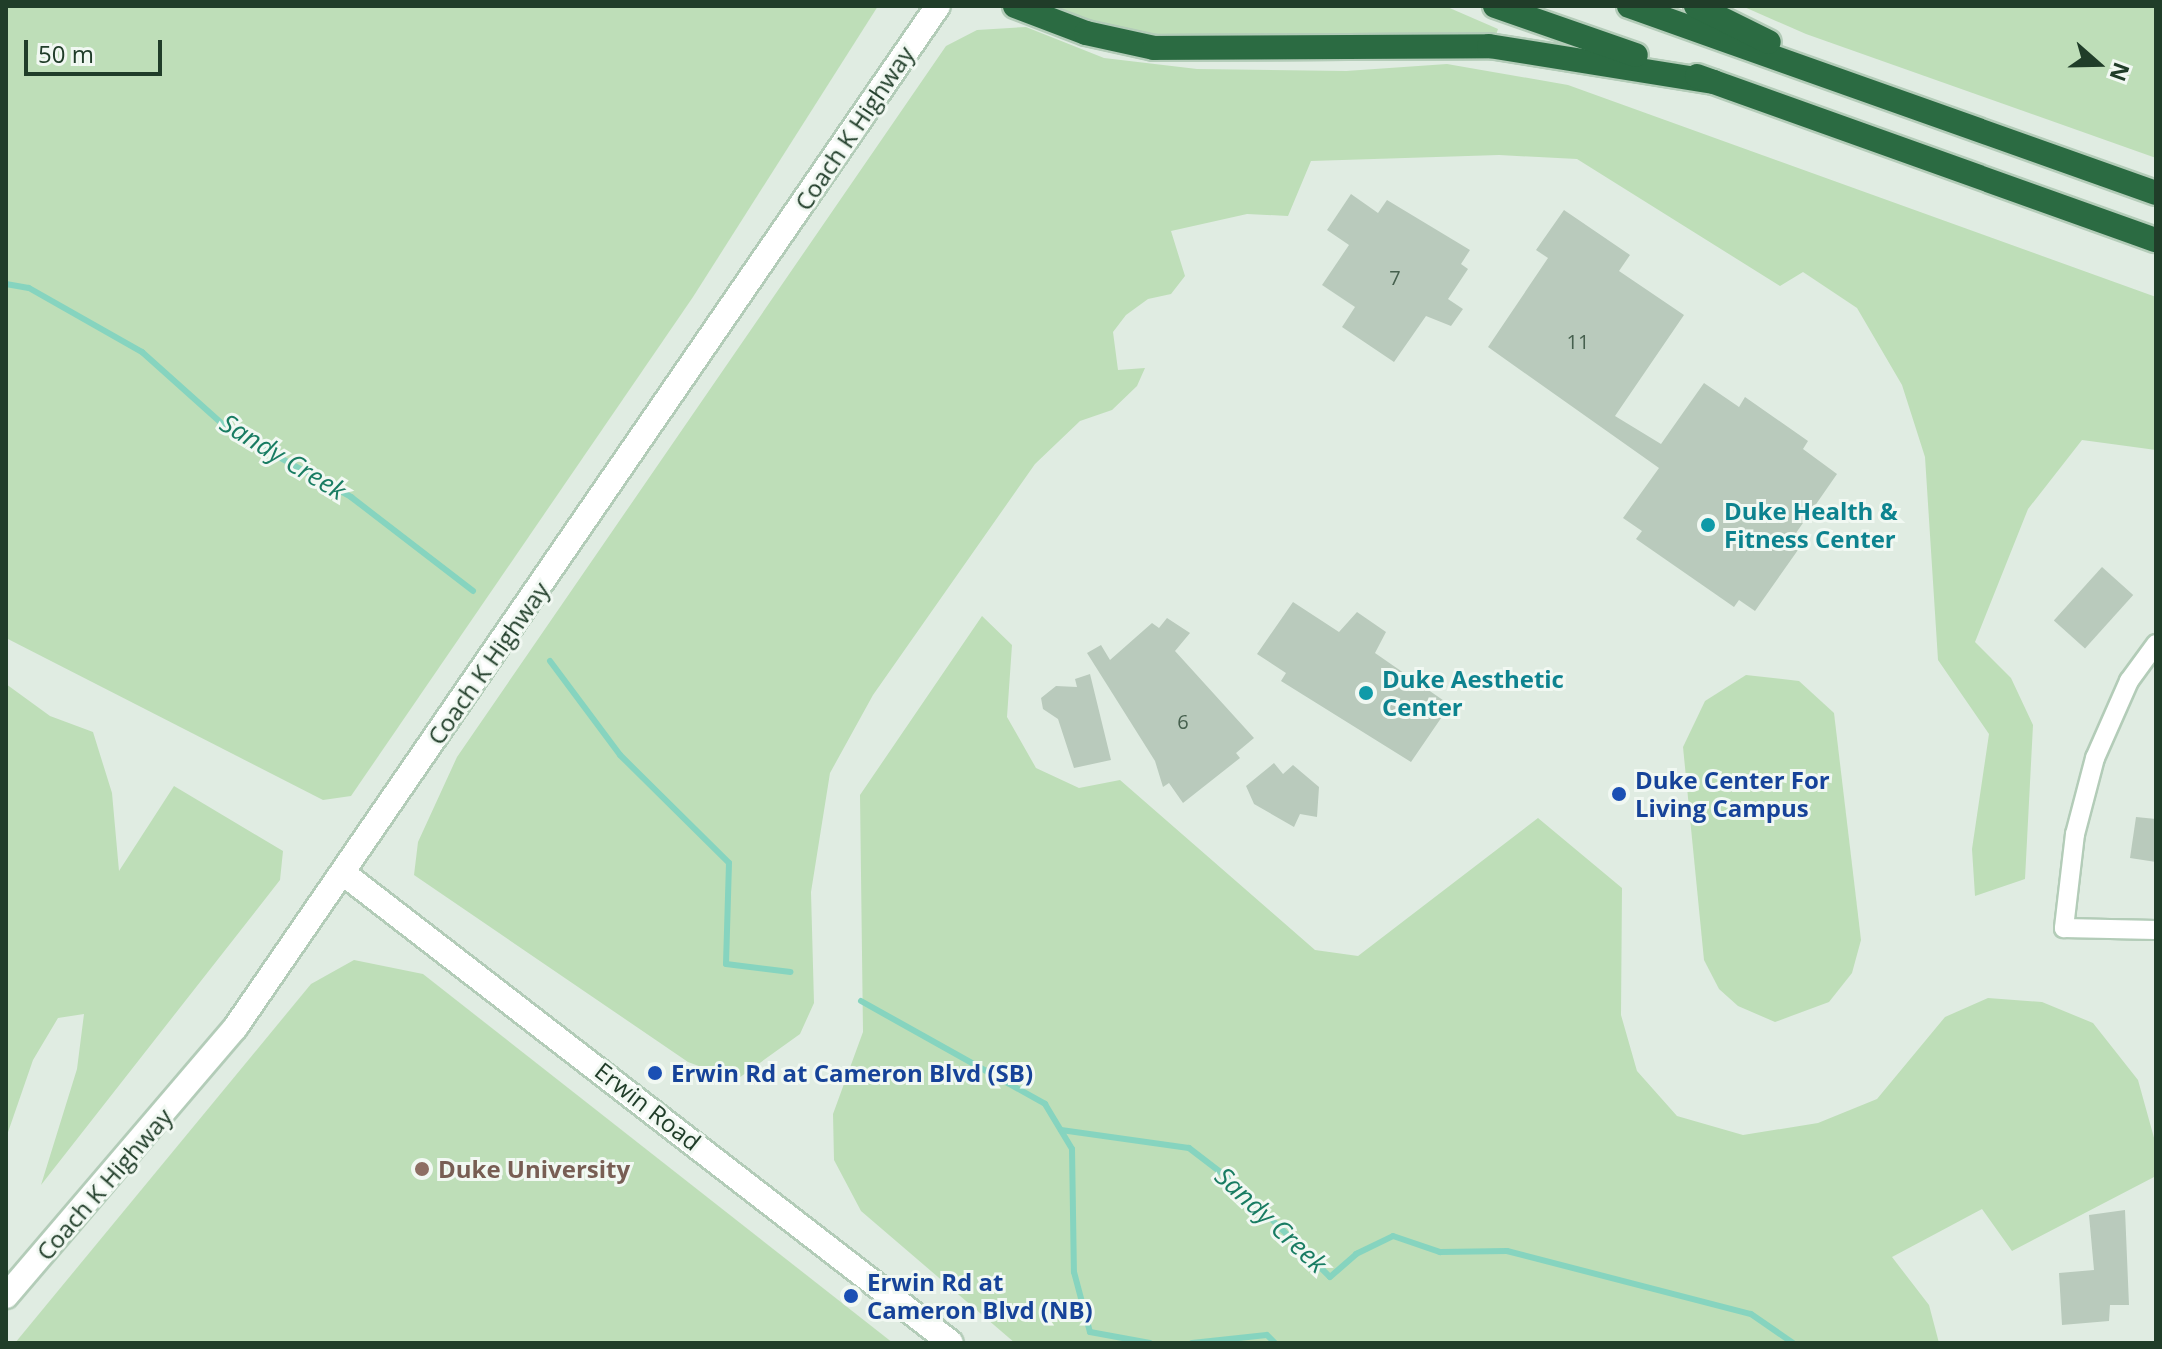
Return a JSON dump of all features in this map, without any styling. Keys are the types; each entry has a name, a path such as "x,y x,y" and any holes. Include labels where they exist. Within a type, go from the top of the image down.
{"highway":[{"path":"1015,6 1086,33 1154,48 1489,46 1713,82"},
{"path":"1495,6 2156,240"},
{"path":"1629,6 2156,193"},
{"path":"1696,6 1846,82"}],"main road":[{"name":"Coach K Highway","path":"6,1296 235,1028 938,6"},
{"name":"Erwin Road","path":"343,873 951,1343"}],"street":[{"path":"2156,644 2129,681 2095,758 2075,834 2064,928 2156,930"}],"green space":[{"path":"6,6 878,6 693,297 351,796 323,800 6,638"},
{"path":"1031,6 1445,6 1498,29 1495,38 1142,39"},
{"path":"1742,6 2156,6 2156,158 1806,34"},
{"path":"1026,27 1104,58 1197,69 1346,71 1447,64 1568,85 2156,297 2156,450 2082,440 2028,509 1975,642 2011,678 2033,725 2025,879 1975,896 1972,849 1989,734 1938,660 1925,457 1902,385 1857,308 1803,272 1780,286 1577,159 1499,155 1311,161 1288,216 1247,214 1171,231 1185,276 1171,294 1148,299 1126,315 1113,332 1118,370 1145,368 1137,386 1112,410 1080,421 1035,464 873,695 830,773 811,892 814,1003 800,1034 736,1080 688,1062 414,875 418,842 457,757 946,46 977,30"},
{"path":"982,616 1012,645 1007,717 1036,768 1079,788 1120,780 1315,950 1358,956 1538,818 1622,888 1621,1015 1637,1071 1677,1116 1743,1135 1818,1123 1877,1099 1945,1017 1988,998 2042,1002 2093,1023 2138,1080 2156,1145 2156,1176 2012,1251 1982,1209 1892,1257 1929,1305 1939,1343 1015,1343 861,1211 834,1160 833,1114 863,1032 860,795"},
{"path":"1746,675 1799,681 1834,713 1861,940 1852,973 1829,1002 1775,1022 1738,1006 1719,989 1704,960 1683,747 1705,701"},
{"path":"6,684 50,716 93,732 112,793 119,871 174,786 283,851 280,880 41,1185 77,1069 84,1014 58,1018 33,1060 6,1138"},
{"name":"Duke University","path":"354,960 423,974 893,1343 15,1343 311,984"}],"building":[{"path":"1351,194 1378,213 1387,200 1470,250 1461,264 1468,269 1448,299 1463,309 1451,326 1426,316 1394,362 1342,327 1355,307 1322,285 1349,245 1327,230"},
{"path":"1564,210 1630,255 1619,271 1684,315 1615,416 1661,444 1704,383 1739,407 1745,397 1808,441 1803,449 1837,474 1796,533 1805,540 1755,611 1739,600 1734,607 1636,539 1642,531 1623,518 1659,468 1488,347 1548,258 1536,250"},
{"path":"2102,567 2133,595 2085,649 2054,621"},
{"name":"Duke Aesthetic Center","path":"1293,602 1339,632 1357,612 1386,632 1375,653 1450,705 1411,762 1281,681 1286,673 1257,654"},
{"path":"1167,618 1190,633 1175,651 1254,738 1236,753 1240,758 1183,803 1169,783 1163,787 1155,761 1087,653 1101,645 1110,660 1152,623 1159,628"},
{"path":"1090,674 1111,760 1074,768 1058,719 1043,709 1041,698 1056,686 1077,687 1075,679"},
{"path":"1274,763 1283,774 1293,765 1319,787 1317,817 1300,814 1294,827 1254,804 1246,786"},
{"path":"2136,817 2156,819 2156,862 2130,858"},
{"path":"2125,1210 2129,1305 2110,1305 2109,1321 2062,1325 2059,1273 2094,1270 2089,1215"}],"waterway":[{"name":"Sandy Creek","path":"6,284 29,288 142,352 228,429 351,497 473,591"},
{"name":"Sandy Creek","path":"550,661 620,755 729,863 726,964 791,972"},
{"path":"861,1001 1045,1104 1072,1149 1074,1272 1090,1332 1150,1343"},
{"name":"Sandy Creek","path":"1061,1130 1189,1148 1236,1184 1330,1277 1356,1254 1393,1236 1440,1252 1507,1251 1751,1314 1793,1343"},
{"path":"1192,1343 1267,1335 1275,1343"}],"place":[{"name":"Duke Health & Fitness Center","path":"1708,525"},
{"name":"Duke Aesthetic Center","path":"1366,693"},
{"name":"Duke Center For Living Campus","path":"1619,794"},
{"name":"Erwin Rd at Cameron Blvd (SB)","path":"655,1073"},
{"name":"Duke University","path":"422,1169"},
{"name":"Erwin Rd at Cameron Blvd (NB)","path":"851,1296"}]}
